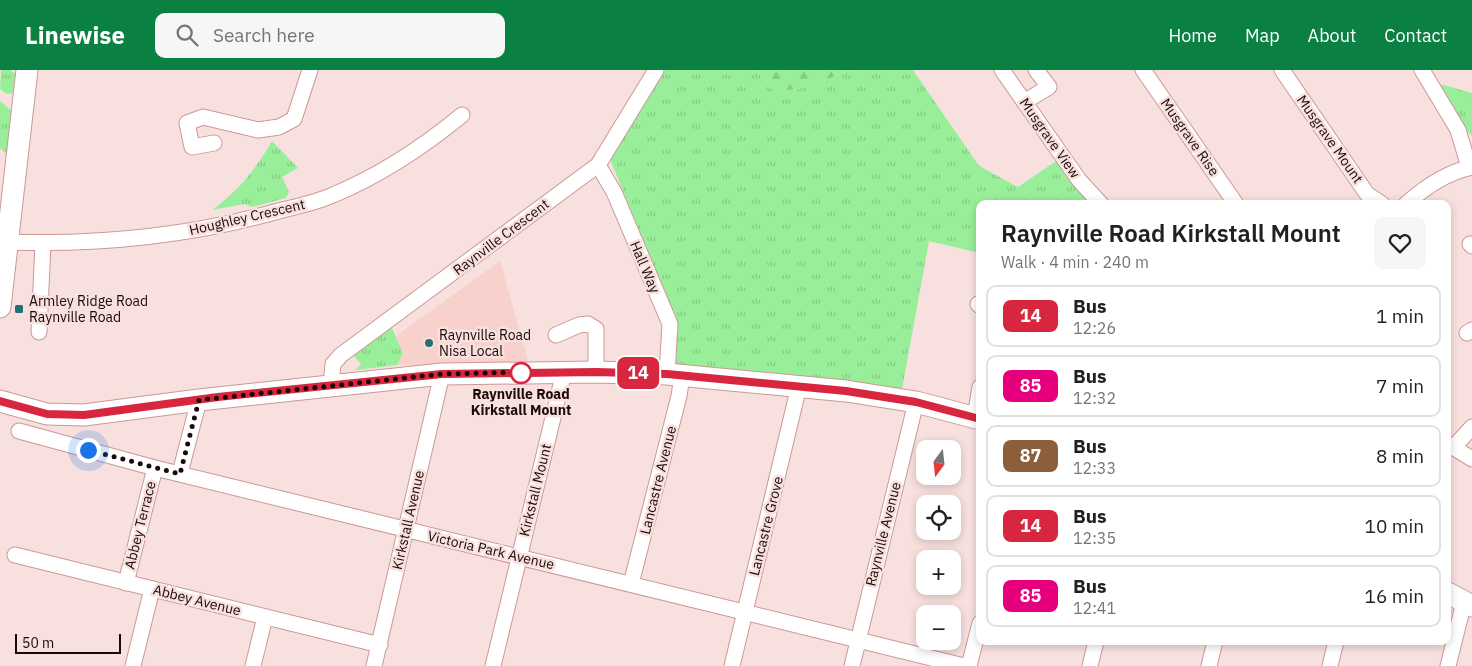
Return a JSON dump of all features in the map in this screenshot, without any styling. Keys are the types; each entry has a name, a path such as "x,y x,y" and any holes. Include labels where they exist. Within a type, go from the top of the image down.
{"street":[{"path":"0,307 8,242 6,193 27,70"},
{"path":"214,143 192,146 187,123 203,117 258,130 279,127 294,119 310,70"},
{"name":"Raynville Crescent","path":"331,384 333,364 341,355 598,164 656,70"},
{"name":"Musgrave View","path":"1002,70 1079,180 1096,200"},
{"path":"1024,102 1049,87 1036,70"},
{"name":"Musgrave Rise","path":"1143,70 1233,200"},
{"name":"Musgrave Mount","path":"1282,70 1367,194 1376,200"},
{"path":"1410,200 1422,189 1470,167 1458,130 1422,70"},
{"name":"Houghley Crescent","path":"8,242 97,241 198,230 300,206 332,196 368,178 433,138 462,115"},
{"name":"Hall Way","path":"598,164 614,192 670,324 674,375"},
{"path":"39,332 43,243"},
{"path":"556,335 579,325 588,324 596,329 596,372"},
{"name":"Kirkstall Mount","path":"494,666 564,372"},
{"path":"0,401 47,414 84,415 331,384 442,374 596,372 674,375 798,386 916,402 976,418"},
{"name":"Kirkstall Avenue","path":"374,666 442,374"},
{"name":"Lancastre Avenue","path":"631,584 679,396 674,375"},
{"name":"Lancastre Grove","path":"732,666 798,386"},
{"path":"180,474 199,400"},
{"name":"Raynville Avenue","path":"852,666 916,402"},
{"path":"1451,445 1472,427"},
{"name":"Victoria Park Avenue","path":"19,431 155,468 964,666"},
{"path":"1451,447 1472,459"},
{"name":"Abbey Terrace","path":"126,582 155,468"},
{"name":"Abbey Avenue","path":"15,555 380,645"},
{"path":"132,666 152,589"},
{"path":"1448,666 1461,600"},
{"path":"253,666 265,617"},
{"path":"969,666 976,639"},
{"path":"1090,666 1095,645"},
{"path":"1208,666 1214,645"},
{"path":"1330,666 1335,645"}],"shaded area":[{"path":"500,261 529,364 397,365 403,353 396,336"}],"green space":[{"path":"1,70 10,70 16,74 14,90 11,94 5,93 0,89"},
{"path":"656,70 757,70 774,92 808,87 850,70 913,70 979,166 1018,187 1062,157 1098,200 976,200 976,252 929,241 900,400 676,365 676,329 668,300 607,152"},
{"path":"757,70 850,70 808,87 774,92"},
{"path":"1440,84 1472,93 1472,136 1468,132"},
{"path":"0,101 12,111 7,154 0,148"},
{"path":"272,141 298,168 282,177 289,192 286,198 252,207 245,204 212,210 246,179"},
{"path":"391,326 403,353 397,365 356,370 361,364 353,355"}],"bus line":[{"name":"14","path":"0,401 47,414 84,415 136,410 218,397 331,384 442,374 596,372 667,374 846,391 916,402 976,418"}],"place":[{"name":"Armley Ridge Road Raynville Road","path":"19,309"},
{"name":"Raynville Road Nisa Local","path":"429,343"},
{"name":"Raynville Road Kirkstall Mount","path":"521,373"}],"route":[{"path":"88,450 180,474 199,400 331,384 442,374 529,372 521,373"}]}
